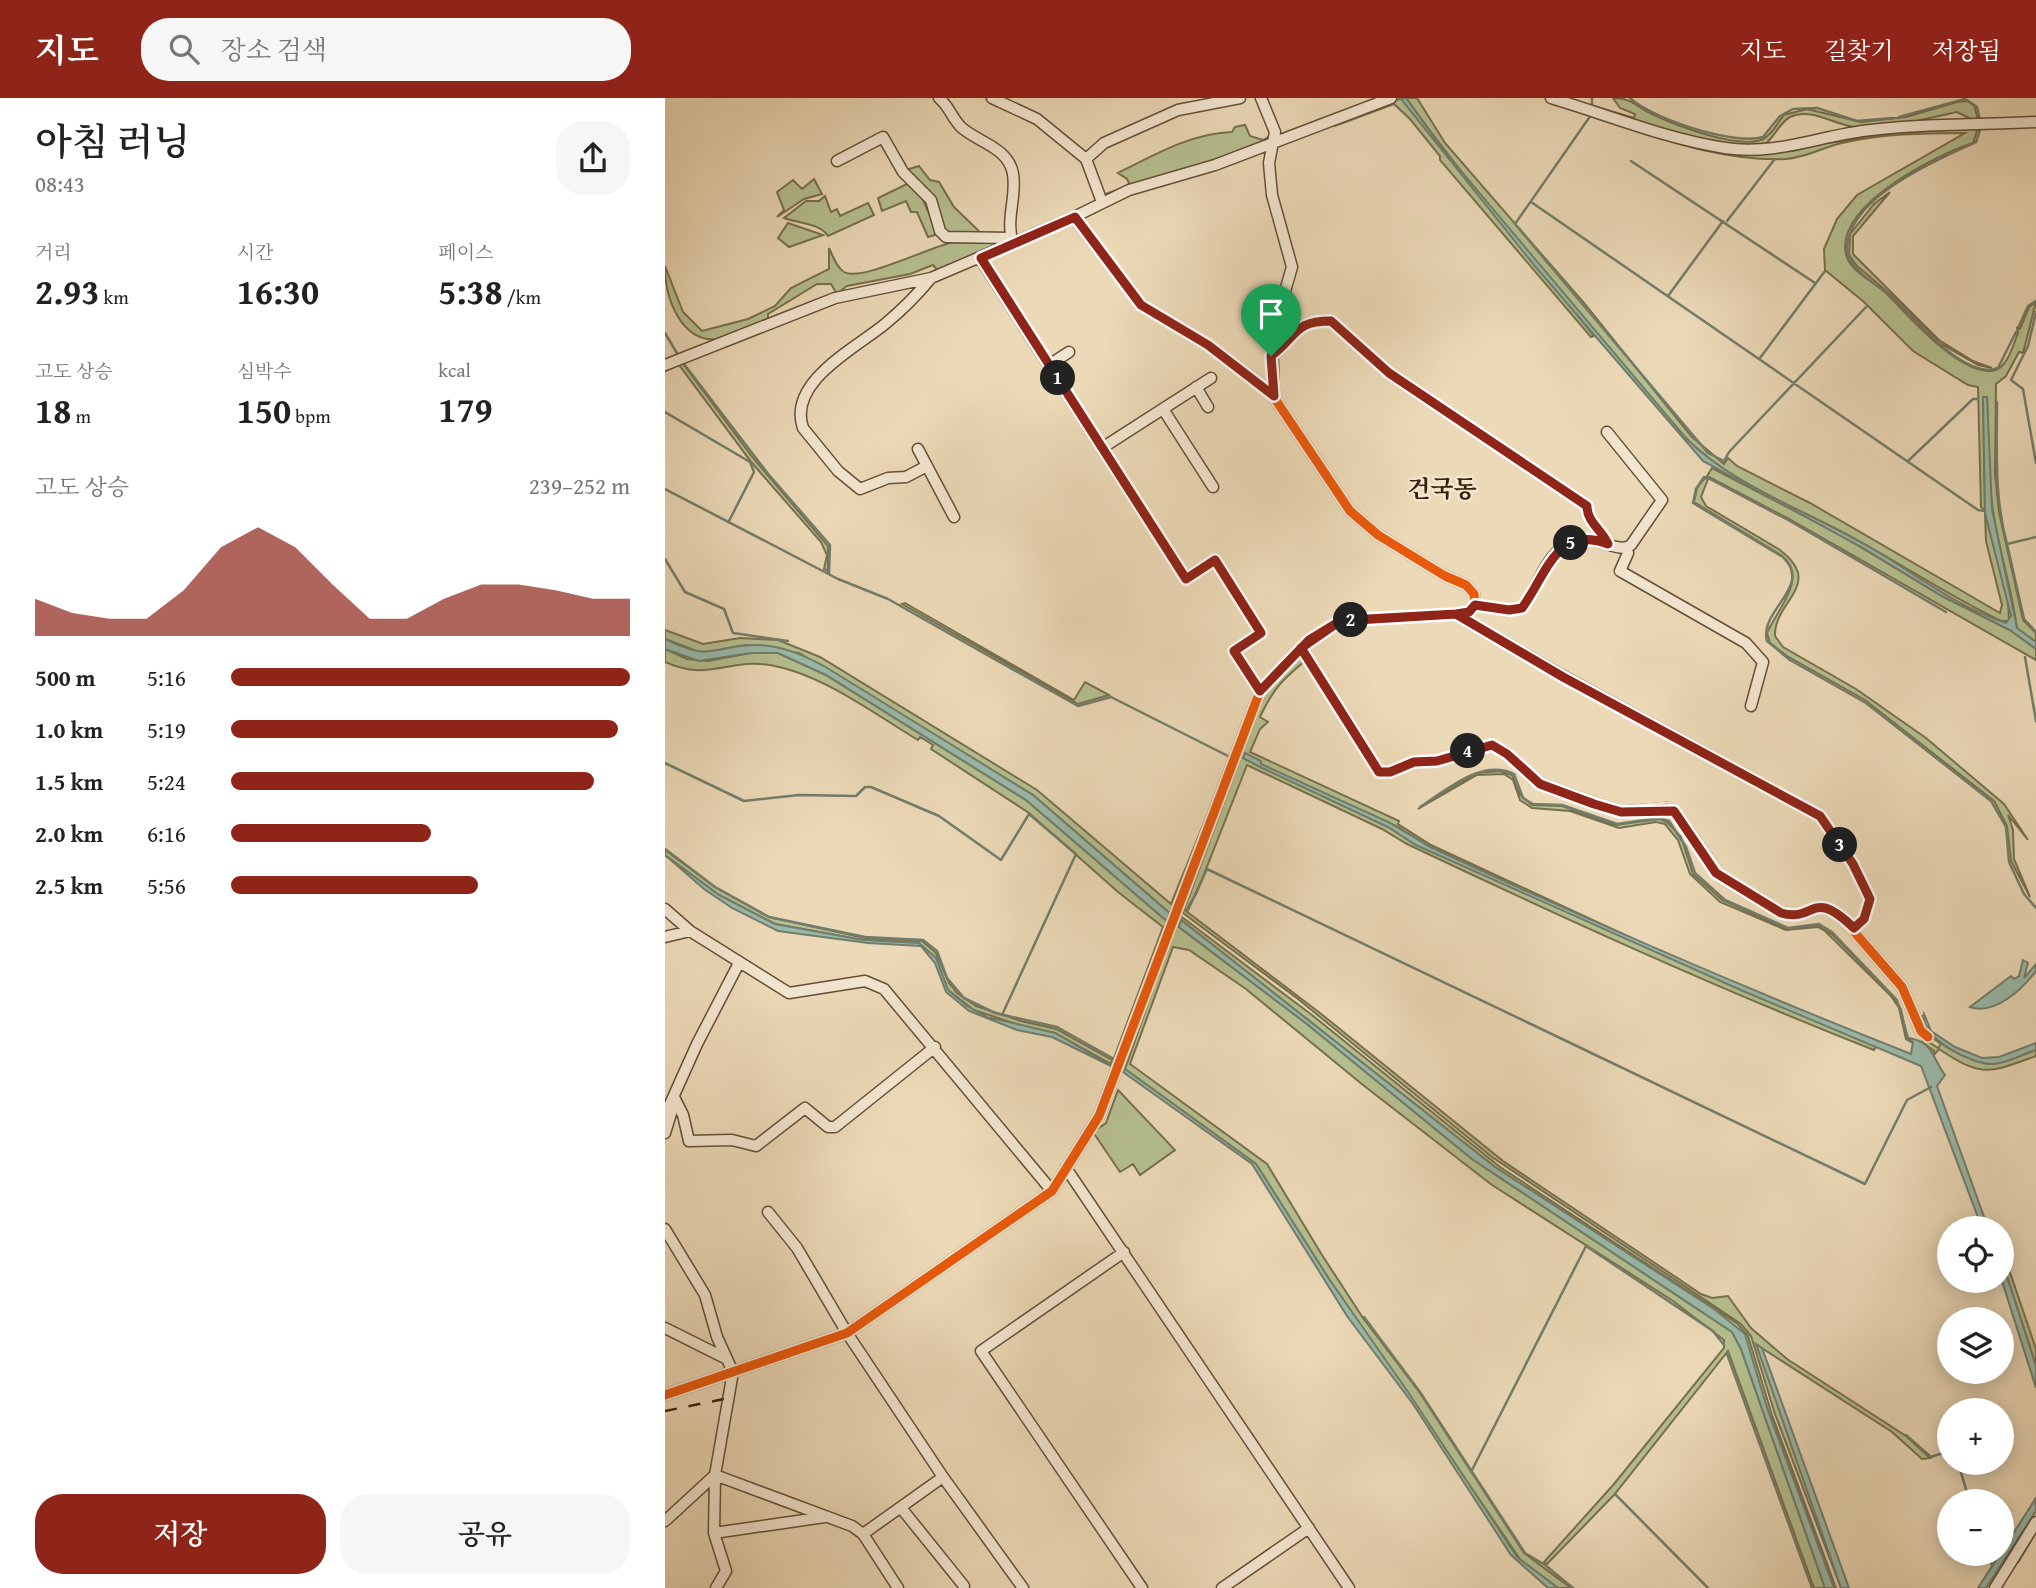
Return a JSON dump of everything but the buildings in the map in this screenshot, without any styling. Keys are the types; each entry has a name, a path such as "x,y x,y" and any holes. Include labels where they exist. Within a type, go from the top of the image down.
{"street":[{"path":"939,98 948,105 961,127 991,146 1009,163 1013,173 1012,241"},
{"path":"992,98 1037,119 1086,159 1102,202"},
{"path":"1086,159 1104,143 1178,110 1240,98"},
{"path":"1261,98 1271,116 1274,143 1269,163 1272,195 1292,267 1272,336 1274,396"},
{"path":"665,365 835,298 931,278 981,258 1012,241 1075,217 1102,202 1274,143 1391,98"},
{"path":"1551,98 1725,148 1794,147 1824,137 1874,129 2036,122"},
{"path":"837,161 883,137 903,172 932,200 940,232 946,237 1012,241"},
{"path":"665,1395 847,1333 1052,1191 1099,1116 1260,691 1301,648 1340,621 1456,614 1469,612 1475,605 1474,594 1467,584 1445,576 1378,535 1350,511 1311,456 1274,396 1208,345 1141,305 1075,217"},
{"path":"981,258 1186,579 1215,560 1261,633 1234,651 1260,691"},
{"path":"926,466 905,477 888,478 860,489 838,471 803,428 801,421 803,401 822,373 884,326 931,278"},
{"path":"1271,356 1286,345 1302,324 1310,321 1331,321 1389,373 1587,506 1589,520 1602,532 1608,544"},
{"path":"1049,365 1069,352"},
{"path":"1102,448 1211,378"},
{"path":"1196,387 1208,407"},
{"path":"1163,409 1213,487"},
{"path":"1607,432 1662,500 1626,549"},
{"path":"918,449 954,517"},
{"path":"1475,605 1509,610 1522,608 1556,552 1588,538 1626,549"},
{"path":"1626,549 1628,553 1620,571 1746,643 1763,662 1751,706"},
{"path":"1456,614 1563,677 1820,816 1853,864 1870,899 1864,919 1854,928"},
{"path":"1301,648 1379,772 1390,772 1414,762 1437,761 1492,745 1498,747 1533,779 1562,792 1621,812 1674,811 1723,879 1781,913 1789,915 1813,908 1831,908 1854,928 1881,966 1902,987 1921,1031 1928,1037"},
{"path":"665,909 690,931 789,993 852,982 876,984 891,994 1052,1191"},
{"path":"665,937 690,931"},
{"path":"666,1113 739,963"},
{"path":"674,1097 683,1115 689,1141 732,1140 756,1146 805,1108 828,1127 835,1127 935,1047"},
{"path":"665,1133 673,1113 674,1097"},
{"path":"1066,1168 1349,1588"},
{"path":"768,1212 797,1248 847,1333 943,1477 1023,1588"},
{"path":"665,1229 705,1295 717,1337 733,1372 715,1475 714,1534 726,1571 716,1588"},
{"path":"1124,1252 981,1351 1142,1588"},
{"path":"665,1328 727,1359"},
{"path":"715,1475 828,1517 863,1534 898,1588"},
{"path":"665,1521 715,1475"},
{"path":"863,1534 902,1509 943,1477"},
{"path":"902,1509 964,1586"},
{"path":"714,1534 828,1517"},
{"path":"1995,1588 2036,1522"},
{"path":"1222,1588 1237,1584 1308,1528"}],"green space":[{"path":"1402,98 1594,336 1591,337 1440,160 1440,156 1410,119 1394,104 1335,126 1334,122"},
{"path":"1406,98 1417,98 1445,143 1584,303 1691,436 1724,464 1728,458 1737,466 1810,503 2000,613 2002,605 1986,541 1985,513 2008,599 2009,621 2001,621 1981,611 1846,534 1761,492 1702,453 1685,437 1542,270 1438,142"},
{"path":"1613,98 1629,101 1691,130 1723,139 1752,142 1766,137 1784,115 1807,109 1861,122 1906,117 1967,101 1974,105 1979,123 1816,144 1752,148 1691,138 1593,109 1594,106 1634,118 1635,114 1620,108","holes":["1957,112 1973,120 1764,145 1786,119 1798,114 1814,115 1854,127 1867,128"]},
{"path":"1593,117 1747,153 1793,151 1850,136 1978,128 1973,143 1916,169 1876,197 1860,213 1849,230 1845,247 1849,262 1854,268 1886,293 1949,353 1979,369 1997,370 2006,362 2018,333 2017,328 2020,329 2029,307 2036,302 2023,353 2019,352 2006,376 1996,384 1995,474 1999,512 2023,620 2036,633 2036,642 2017,629 1996,526 1990,483 1987,397 1983,398 1985,510 1981,507 1978,387 1968,385 1913,351 1864,302 1825,270 1824,249 1837,219 1857,195 1965,133 1872,138 1842,143 1793,158 1761,159 1688,146"},
{"path":"1245,125 1250,136 1263,140 1272,135 1272,142 1103,195 1130,185 1127,179 1118,173 1145,159 1202,136 1232,132 1235,127"},
{"path":"919,166 930,180 939,182 954,207 982,234 946,232 906,170"},
{"path":"814,179 822,194 804,199 777,217 784,210 777,192 793,180 802,189"},
{"path":"909,183 921,195 938,234 928,237 917,212 911,212 906,201 882,211 878,198"},
{"path":"1890,192 1853,236 1853,254 1939,340 1973,361 1992,368 1978,365 1938,342 1897,300 1857,266 1849,255 1850,234 1874,204"},
{"path":"825,196 831,212 837,209 840,216 868,203 874,215 828,236 820,228 784,218 806,201 819,201"},
{"path":"788,223 823,235 789,247 778,238"},
{"path":"954,242 1006,243 939,272 933,265 910,274 847,286 837,294 831,284 817,284 768,314 768,321 721,339 707,339 695,335 686,327 672,305 666,279 665,266 683,312 702,331 748,319 775,306 791,288 829,269 829,248 841,270 853,274 881,268"},
{"path":"681,361 753,458 828,546 828,571 824,569 827,555 821,542 752,463 679,365 665,371"},
{"path":"1712,468 1837,533 1942,596 2010,630 2036,649 2036,660 1789,519 1707,476"},
{"path":"1705,478 1708,479 1701,497 1706,506 1780,550 1793,562 1798,573 1798,583 1777,623 1775,636 1783,647 1856,689 1926,738 2004,804 2028,840 2008,815 2013,830 2014,859 2030,897 2011,861 2007,826 1994,801 1865,700 1787,656 1770,643 1767,633 1792,583 1789,564 1781,555 1694,502 1697,488"},
{"path":"905,603 1074,700 1085,682 1109,695 1078,704 902,604"},
{"path":"665,630 703,644 740,638 778,640 820,657 1037,790 1171,904 1232,754 1173,916 1033,795 799,653 746,645 702,653 665,639"},
{"path":"665,649 687,659 708,661 751,653 778,653 826,675 1026,800 1169,923 1116,1066 1113,1064 1114,1058 1163,927 1118,892 1029,813 931,749 933,745 920,737 918,740 847,696 809,677 770,665 742,664 706,670 680,668 665,662"},
{"path":"1302,658 1306,660 1284,680 1269,699 1260,717 1268,722 1260,729 1250,752 1399,821 1398,824 1431,845 1666,954 1432,848 1398,827 1243,758 1388,827 1416,845 1876,1047 1874,1050 1639,951 1407,844 1382,829 1247,765 1197,892 1186,911 1320,1013 1503,1161 1701,1294 1712,1298 1728,1296 1751,1328 1787,1359 1906,1436 1930,1458 1922,1459 1892,1432 1757,1345 1841,1588 1775,1414 1751,1336 1741,1324 1492,1157 1298,999 1183,913 1263,697 1284,668"},
{"path":"1500,771 1512,775 1520,795 1532,805 1562,806 1616,825 1659,819 1667,822 1681,837 1693,874 1722,900 1787,929 1817,925 1833,935 1893,996 1901,1009 1907,1038 1913,1043 1906,1039 1899,1008 1891,996 1825,931 1818,927 1786,930 1720,902 1690,874 1678,840 1665,824 1656,822 1619,828 1570,811 1532,808 1520,800 1513,780 1504,774 1477,775 1418,809 1476,773"},
{"path":"665,850 715,887 769,917 865,938 922,941 936,953 949,983 957,993 976,1006 1056,1029 1112,1060 1111,1064 1055,1033 1025,1027 974,1010 948,990 936,958 919,943 863,940 775,924 719,895 665,855"},
{"path":"1179,915 1312,1015 1500,1167 1738,1324 1748,1336 1772,1415 1836,1588 1767,1408 1744,1334 1714,1309 1495,1167 1181,920 1179,927 1307,1024 1472,1159 1732,1332 1741,1349 1825,1588 1814,1588 1728,1351 1614,1495 1547,1564 1544,1562 1614,1484 1724,1348 1724,1340 1673,1301 1492,1185 1363,1085 1246,989 1189,950 1173,947 1130,1064 1267,1164 1363,1318 1420,1393 1524,1553 1571,1588 1558,1588 1522,1562 1329,1279 1256,1164 1125,1069"},
{"path":"1922,1016 1927,1027 1942,1044 1964,1056 1999,1062 2036,1050 2036,1056 1986,1070 1966,1065 1939,1049 1934,1055 1934,1051 1922,1042 1923,1038 1938,1048 1941,1044 1930,1036 1918,1017"},
{"path":"1118,1090 1175,1150 1140,1175 1133,1164 1120,1172 1093,1132 1106,1123"},
{"path":"2014,1284 2036,1349 2036,1366 2012,1293"}],"shaded area":[{"path":"1406,98 1444,151 1685,437 1704,454 1748,484 1846,534 1953,599 2006,623 2011,616 1985,513 1983,397 1987,397 1992,509 2017,628 2036,642 2036,649 2010,630 1942,596 1865,549 1703,461 1534,265 1401,99"},
{"path":"665,639 703,651 756,645 774,647 824,666 1033,795 1173,916 1169,923 1026,800 826,675 778,653 751,653 699,661 665,649"},
{"path":"1245,753 1261,761 1261,764 1388,822 1432,848 1790,1005 1911,1054 1913,1042 1908,1038 1923,1043 1945,1075 1937,1086 1984,1216 1977,1216 1921,1066 1743,991 1416,845 1388,827 1243,758"},
{"path":"665,855 719,895 775,924 863,940 919,943 936,958 948,990 967,1006 987,1017 1055,1033 1115,1068 1052,1037 1017,1030 969,1011 946,992 935,963 921,946 868,943 778,931 732,908 704,889"},
{"path":"1181,920 1495,1167 1714,1309 1745,1334 1767,1408 1834,1588 1825,1588 1741,1349 1732,1332 1472,1159 1307,1024 1179,927"},
{"path":"2023,960 2028,963 2024,978 2036,964 2036,971 2024,985 2007,999 1989,1008 1970,1007 2011,976 2014,979 2019,976"},
{"path":"1924,1014 1931,1031 1955,1047 1982,1058 1999,1057 2036,1043 2036,1050 1994,1064 1973,1060 1938,1040 1930,1032 1925,1023"},
{"path":"1125,1069 1256,1164 1329,1279 1408,1392 1517,1557 1558,1588 1548,1588 1511,1555 1413,1404 1347,1316 1252,1164 1123,1072"},
{"path":"2006,1293 2012,1293 2036,1366 2036,1388 2014,1319 2014,1307 2010,1307"},
{"path":"1756,1344 1762,1348 1849,1588 1841,1588"},
{"path":"2036,1498 2036,1511 2014,1545 2014,1532"},
{"path":"1992,1566 2000,1566 1986,1588 1978,1588"}],"waterway":[{"path":"1592,98 1592,109"},
{"path":"1630,98 1674,122 1733,138 1763,137 1780,116 1793,109 1817,108 1857,121 1893,118"},
{"path":"1899,117 1965,99 1977,107 1980,120"},
{"path":"1591,115 1515,224 1708,453 1724,461 1729,452 1866,307"},
{"path":"1980,130 1976,142 1938,159 1895,184 1876,199 1860,215 1850,233 1847,253 1861,273 1893,298 1941,345 1970,365 1985,370 1998,368 2016,332"},
{"path":"1727,221 1774,160"},
{"path":"1631,161 1815,283"},
{"path":"1531,202 1978,510 1985,511"},
{"path":"1668,296 1723,221"},
{"path":"1760,358 1825,271"},
{"path":"2018,328 2028,306 2036,301"},
{"path":"2036,312 2028,346 2011,380 2023,389 2036,463"},
{"path":"665,333 678,355"},
{"path":"684,364 769,475 830,545 829,574"},
{"path":"665,371 673,367"},
{"path":"1908,461 1973,399 1978,399"},
{"path":"1997,402 1998,491 2007,544 2036,537"},
{"path":"665,412 750,462 754,472 729,521"},
{"path":"1946,612 1790,521 1708,478 1704,477 1696,489 1693,503 1783,557 1791,568 1789,588 1766,630 1767,641 1790,660 1866,703 1991,801 2006,827 2009,862 2024,894 2036,908"},
{"path":"665,489 838,579 888,599 1078,706 1111,697 1228,756"},
{"path":"2007,544 2024,619 2036,632"},
{"path":"665,559 685,592 724,609 733,633 788,641"},
{"path":"2025,657 2036,721"},
{"path":"665,763 744,801 799,795 856,796 865,787 871,787 939,816 1001,860 1029,814 1076,854 1002,1015"},
{"path":"1420,807 1464,778 1489,770 1502,770 1514,774 1523,798 1533,804 1562,805 1617,824 1659,818 1669,821 1686,847 1695,873 1725,900 1788,928 1819,924 1832,932 1897,1000 1908,1038"},
{"path":"665,849 715,887 769,917 865,937 923,940 937,951 947,978 964,998 995,1013 1057,1027 1114,1059 1112,1064"},
{"path":"1187,912 1207,869 1865,1184 1907,1100 1931,1087"},
{"path":"1471,1472 1586,1246 1713,1331 1724,1345"},
{"path":"1364,1317 1420,1392 1525,1553 1573,1588"},
{"path":"1727,1354 1812,1588"},
{"path":"1906,1435 1931,1457 1937,1455"},
{"path":"1962,1475 1966,1489"},
{"path":"1615,1494 1708,1588"},
{"path":"2018,1562 2036,1532"}],"railway":[{"path":"665,1411 729,1398"}],"cycle path":[{"path":"665,1395 847,1333 1052,1191 1099,1116 1260,691 1309,640 1340,621 1469,613 1475,605 1474,594 1466,585 1445,576 1378,535 1350,511 1269,390 1208,345 1141,305 1074,217"},
{"path":"1301,648 1379,772 1390,772 1414,762 1437,761 1492,745 1508,754 1533,779 1551,788 1621,812 1668,808 1674,811 1723,879 1781,913 1799,914 1822,907 1837,912 1902,987 1921,1031 1928,1037"}],"district":[{"name":"건국동","path":"1442,488"}],"route":[{"path":"1271,356 1274,396 1238,365 1141,305 1075,217 981,258 1186,579 1215,560 1261,633 1234,651 1260,691 1267,682 1301,648 1309,640 1340,621 1456,614 1563,677 1820,816 1853,864 1870,899 1864,919 1854,928 1831,908 1813,908 1789,915 1781,913 1716,873 1674,811 1668,808 1621,812 1594,804 1540,784 1507,754 1492,745 1437,761 1414,762 1384,774 1379,772 1301,648 1309,640 1340,621 1350,620 1456,614 1469,612 1475,605 1509,610 1522,608 1556,552 1566,545 1588,538 1608,544 1602,532 1589,520 1587,506 1473,432 1389,373 1331,321 1310,321 1302,324 1286,345 1271,356"}]}
